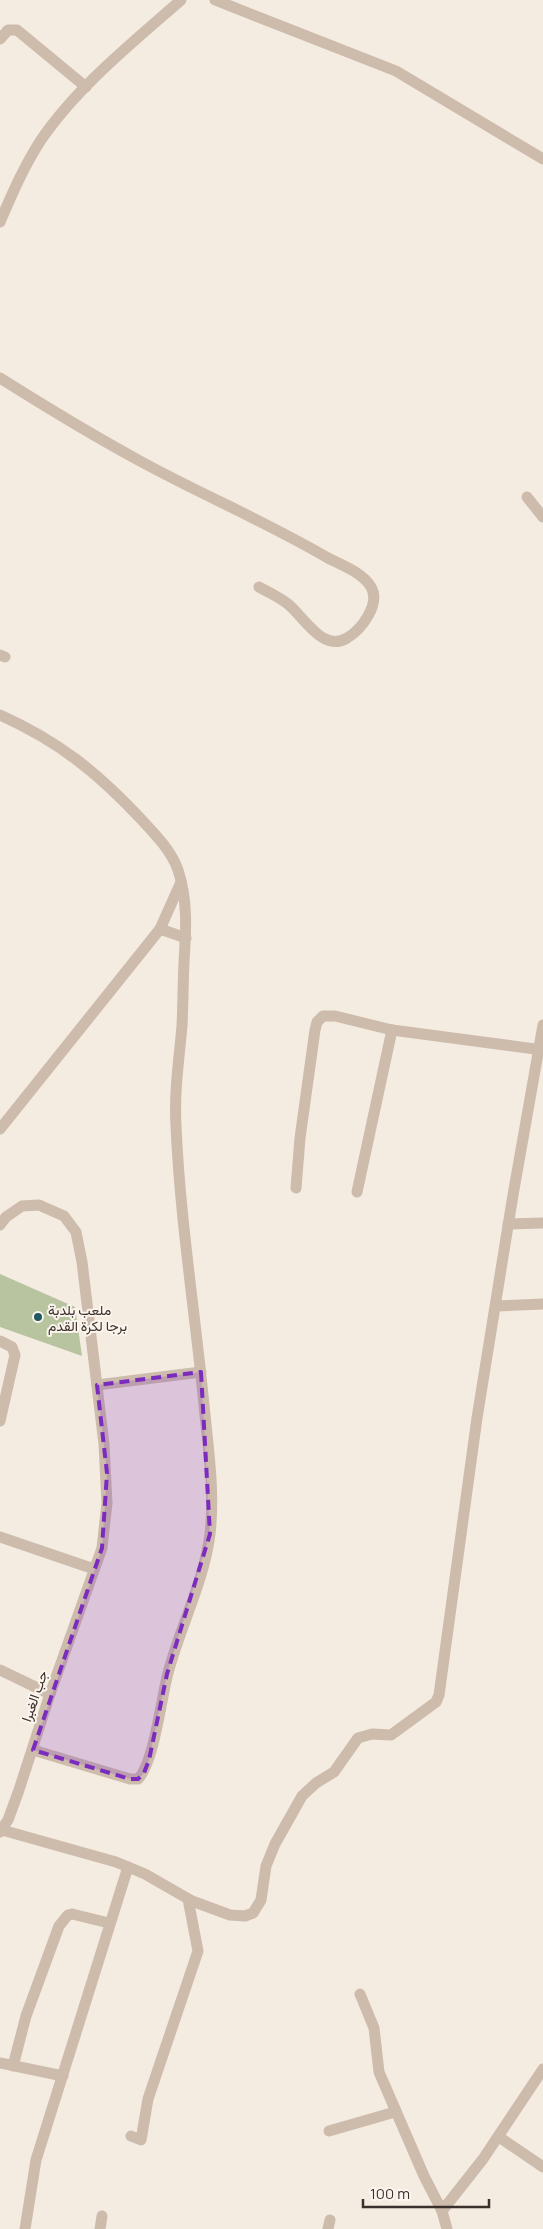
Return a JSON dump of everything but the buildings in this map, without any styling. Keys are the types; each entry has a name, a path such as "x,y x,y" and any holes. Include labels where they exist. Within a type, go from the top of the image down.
{"street":[{"path":"0,222 23,171 38,144 86,87 181,0"},
{"path":"215,0 396,71 543,159"},
{"path":"0,39 8,30 17,30 86,87"},
{"path":"0,378 141,461 284,532 354,572 371,586 374,598 368,616 357,631 341,642 334,643 318,635 284,600 258,587"},
{"path":"527,497 543,517"},
{"path":"0,715 55,743 98,775 155,834 173,859 184,891 186,938 182,1024 177,1075 176,1125 201,1372 210,1489 210,1534 206,1554 168,1674 149,1760 144,1774 138,1780 130,1779 32,1750"},
{"path":"0,1129 160,929 181,882"},
{"path":"160,929 186,938"},
{"path":"296,1188 300,1138 315,1030 323,1016 330,1015 392,1030 540,1050"},
{"path":"1,1831 128,1867 188,1899 230,1915 245,1916 253,1913 261,1900 266,1866 275,1844 302,1796 316,1783 334,1772 358,1738 372,1734 391,1735 422,1714 437,1700 465,1496 508,1224 543,1026"},
{"path":"357,1192 392,1030"},
{"name":"جب الغبرا","path":"0,1225 14,1210 22,1206 46,1207 57,1212 70,1222 79,1242 107,1474 107,1503 102,1548 50,1694 19,1790 1,1831"},
{"path":"508,1224 543,1223"},
{"path":"496,1306 543,1304"},
{"path":"0,1340 12,1346 15,1355 0,1420"},
{"path":"96,1385 201,1372"},
{"path":"0,1537 94,1569"},
{"path":"0,1670 50,1694"},
{"path":"25,2229 36,2160 128,1867"},
{"path":"131,2136 141,2140 148,2099 198,1951 188,1899"},
{"path":"13,2066 26,2016 59,1926 68,1915 72,1914 109,1923"},
{"path":"360,1994 374,2028 379,2072 395,2112 442,2211 447,2229"},
{"path":"0,2063 63,2076"},
{"path":"442,2211 499,2137 543,2069"},
{"path":"329,2131 395,2112"},
{"path":"499,2137 543,2167"},
{"path":"100,2229 102,2216"}],"highlighted area":[{"path":"201,1372 210,1534 167,1674 149,1760 144,1773 138,1779 130,1779 33,1750 102,1548 107,1473 97,1385"}],"green space":[{"name":"ملعب بلدبة برجا لكرة القدم","path":"0,1274 75,1307 82,1356 0,1327"}],"place":[{"name":"ملعب بلدبة برجا لكرة القدم","path":"38,1317"}]}
